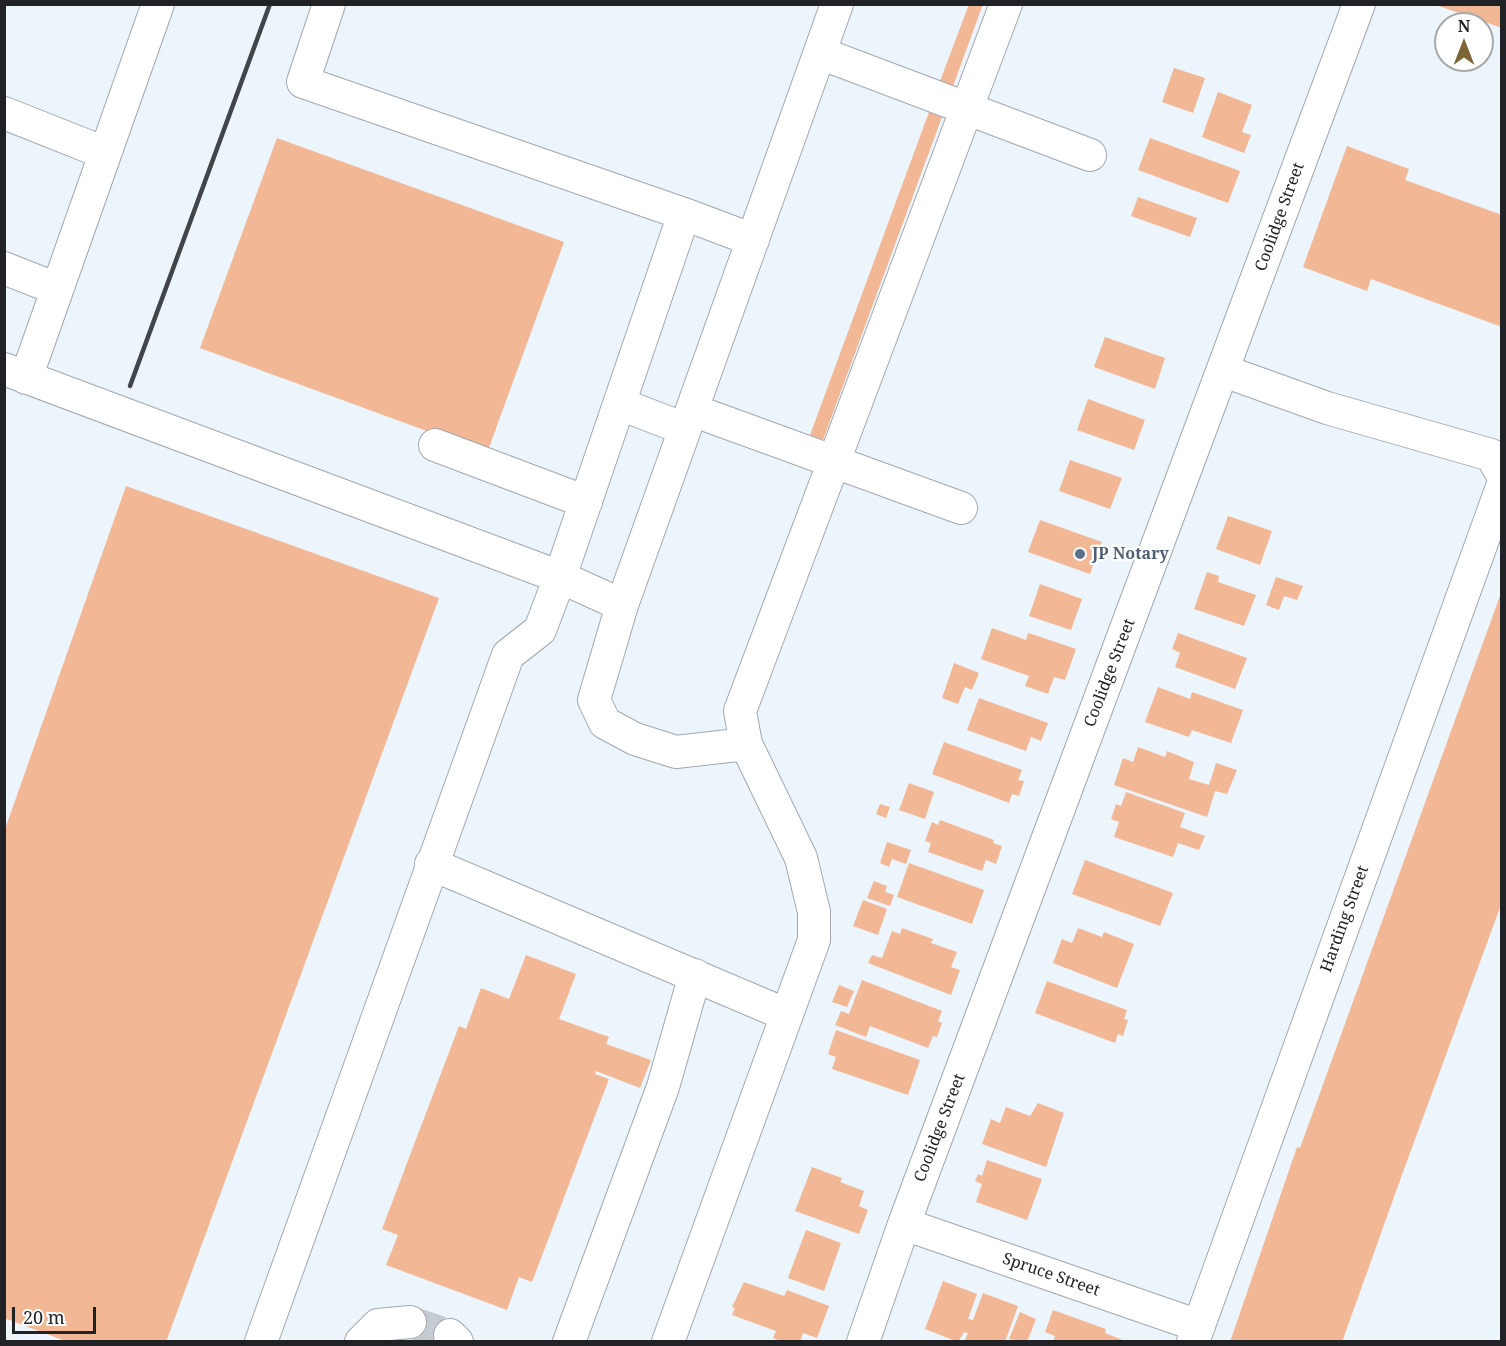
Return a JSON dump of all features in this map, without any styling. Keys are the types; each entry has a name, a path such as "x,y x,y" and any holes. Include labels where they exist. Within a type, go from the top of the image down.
{"street":[{"path":"158,4 57,289 15,374 560,577 622,605"},
{"path":"329,4 303,82 753,240"},
{"path":"746,744 676,752 635,739 604,723 594,700 622,605 837,4"},
{"path":"668,1341 814,940 814,912 801,858 746,744 740,711 1005,4"},
{"name":"Coolidge Street","path":"863,1341 904,1224 1359,4"},
{"path":"820,53 1090,155"},
{"path":"4,113 105,153"},
{"path":"261,1341 508,655 540,630 560,577 684,214"},
{"path":"4,268 57,289"},
{"path":"1224,371 1327,408 1491,455 1501,486"},
{"path":"620,405 689,420 834,461 961,508"},
{"path":"435,445 586,502"},
{"name":"Harding Street","path":"1196,1334 1501,486"},
{"path":"431,864 787,1015"},
{"path":"569,1341 663,1087 695,975"},
{"name":"Spruce Street","path":"904,1224 1196,1334"},
{"path":"361,1341 378,1325 410,1322"}],"building":[{"path":"969,4 983,4 952,89 939,84"},
{"path":"1502,4 1502,28 1494,25 1494,12 1456,12 1436,5"},
{"path":"1174,68 1205,78 1193,113 1162,102"},
{"path":"1218,92 1252,105 1242,132 1251,135 1244,153 1202,137"},
{"path":"929,112 942,117 823,440 810,435"},
{"path":"277,138 564,242 487,453 200,348"},
{"path":"1150,138 1240,171 1228,203 1138,170"},
{"path":"1347,146 1409,169 1405,180 1502,215 1502,327 1371,279 1367,291 1303,267"},
{"path":"1138,197 1197,218 1190,237 1131,216"},
{"path":"1105,337 1165,358 1155,389 1094,367"},
{"path":"1088,399 1145,420 1134,450 1077,430"},
{"path":"1070,460 1122,478 1110,509 1059,491"},
{"path":"126,486 439,598 166,1342 68,1342 4,1318 4,832"},
{"path":"1228,516 1272,531 1260,565 1216,549"},
{"path":"1040,520 1102,542 1090,574 1028,552"},
{"path":"1207,572 1219,576 1218,582 1256,595 1244,626 1194,609"},
{"path":"1276,577 1303,586 1297,600 1284,596 1279,610 1266,605"},
{"path":"1040,584 1082,599 1071,630 1029,616"},
{"path":"1501,593 1502,902 1342,1342 1230,1342 1297,1147 1300,1148"},
{"path":"992,628 1026,640 1028,633 1076,649 1065,680 1054,677 1048,694 1025,686 1029,676 981,659"},
{"path":"1178,633 1247,658 1235,689 1175,667 1180,653 1172,649"},
{"path":"954,663 979,673 972,690 965,687 958,704 942,698"},
{"path":"1158,687 1190,699 1192,692 1243,710 1231,743 1192,730 1189,737 1145,722"},
{"path":"979,698 1048,723 1041,741 1031,737 1026,751 967,730"},
{"path":"944,742 1022,770 1018,780 1024,781 1019,796 1012,794 1009,803 932,774"},
{"path":"1138,747 1165,757 1167,751 1194,762 1189,779 1209,785 1216,763 1237,770 1227,794 1215,791 1207,817 1114,785 1123,758 1133,762"},
{"path":"909,783 934,792 925,819 899,810"},
{"path":"1126,792 1185,813 1180,827 1205,836 1199,850 1178,843 1173,857 1114,837 1119,822 1111,819 1116,804 1121,806"},
{"path":"880,804 890,807 886,818 876,814"},
{"path":"940,820 994,840 993,843 1002,846 996,864 986,860 982,871 928,852 931,843 925,841 932,822 938,825"},
{"path":"887,842 911,850 906,864 892,859 889,867 880,863"},
{"path":"1085,860 1173,893 1160,926 1072,894"},
{"path":"909,863 984,890 972,924 897,897"},
{"path":"874,881 887,886 885,892 894,895 890,906 867,898"},
{"path":"863,900 887,909 878,935 853,926"},
{"path":"902,928 933,939 931,943 957,952 951,967 960,970 951,995 868,963 872,955 882,958 892,931 900,934"},
{"path":"1078,928 1102,937 1104,932 1134,944 1117,988 1053,963 1062,939 1072,943"},
{"path":"526,955 576,974 559,1019 609,1037 606,1044 651,1060 640,1088 596,1071 595,1074 609,1079 532,1282 519,1277 507,1310 386,1265 398,1235 382,1229 459,1026 466,1029 481,988 509,999"},
{"path":"862,980 942,1011 938,1021 942,1023 937,1037 933,1036 928,1048 870,1026 866,1037 835,1025 841,1011 849,1014"},
{"path":"1047,981 1127,1010 1124,1019 1128,1020 1123,1036 1118,1034 1115,1043 1035,1013"},
{"path":"839,985 854,991 847,1007 832,1002"},
{"path":"836,1030 920,1060 908,1095 832,1069 836,1057 828,1054"},
{"path":"1038,1103 1064,1113 1046,1167 982,1144 991,1119 1000,1123 1006,1107 1030,1116"},
{"path":"987,1160 1042,1179 1027,1220 976,1202 982,1184 975,1181 978,1174 982,1176"},
{"path":"812,1167 842,1178 840,1182 864,1191 859,1206 868,1210 859,1234 795,1211"},
{"path":"806,1230 841,1243 824,1291 788,1278"},
{"path":"943,1281 977,1294 968,1319 973,1320 983,1293 1018,1306 1005,1342 968,1342 965,1340 968,1333 964,1332 958,1342 925,1329"},
{"path":"744,1282 784,1296 787,1290 829,1306 817,1338 803,1333 800,1342 784,1342 773,1338 776,1331 732,1315 735,1308 732,1307"},
{"path":"1053,1310 1106,1329 1105,1333 1128,1342 1053,1342 1055,1336 1045,1332"},
{"path":"1020,1312 1036,1319 1027,1342 1009,1339"}],"tunnel":[{"path":"410,1322 450,1335"}],"railway":[{"path":"130,386 270,4"}],"place":[{"name":"JP Notary","path":"1080,554"}]}
